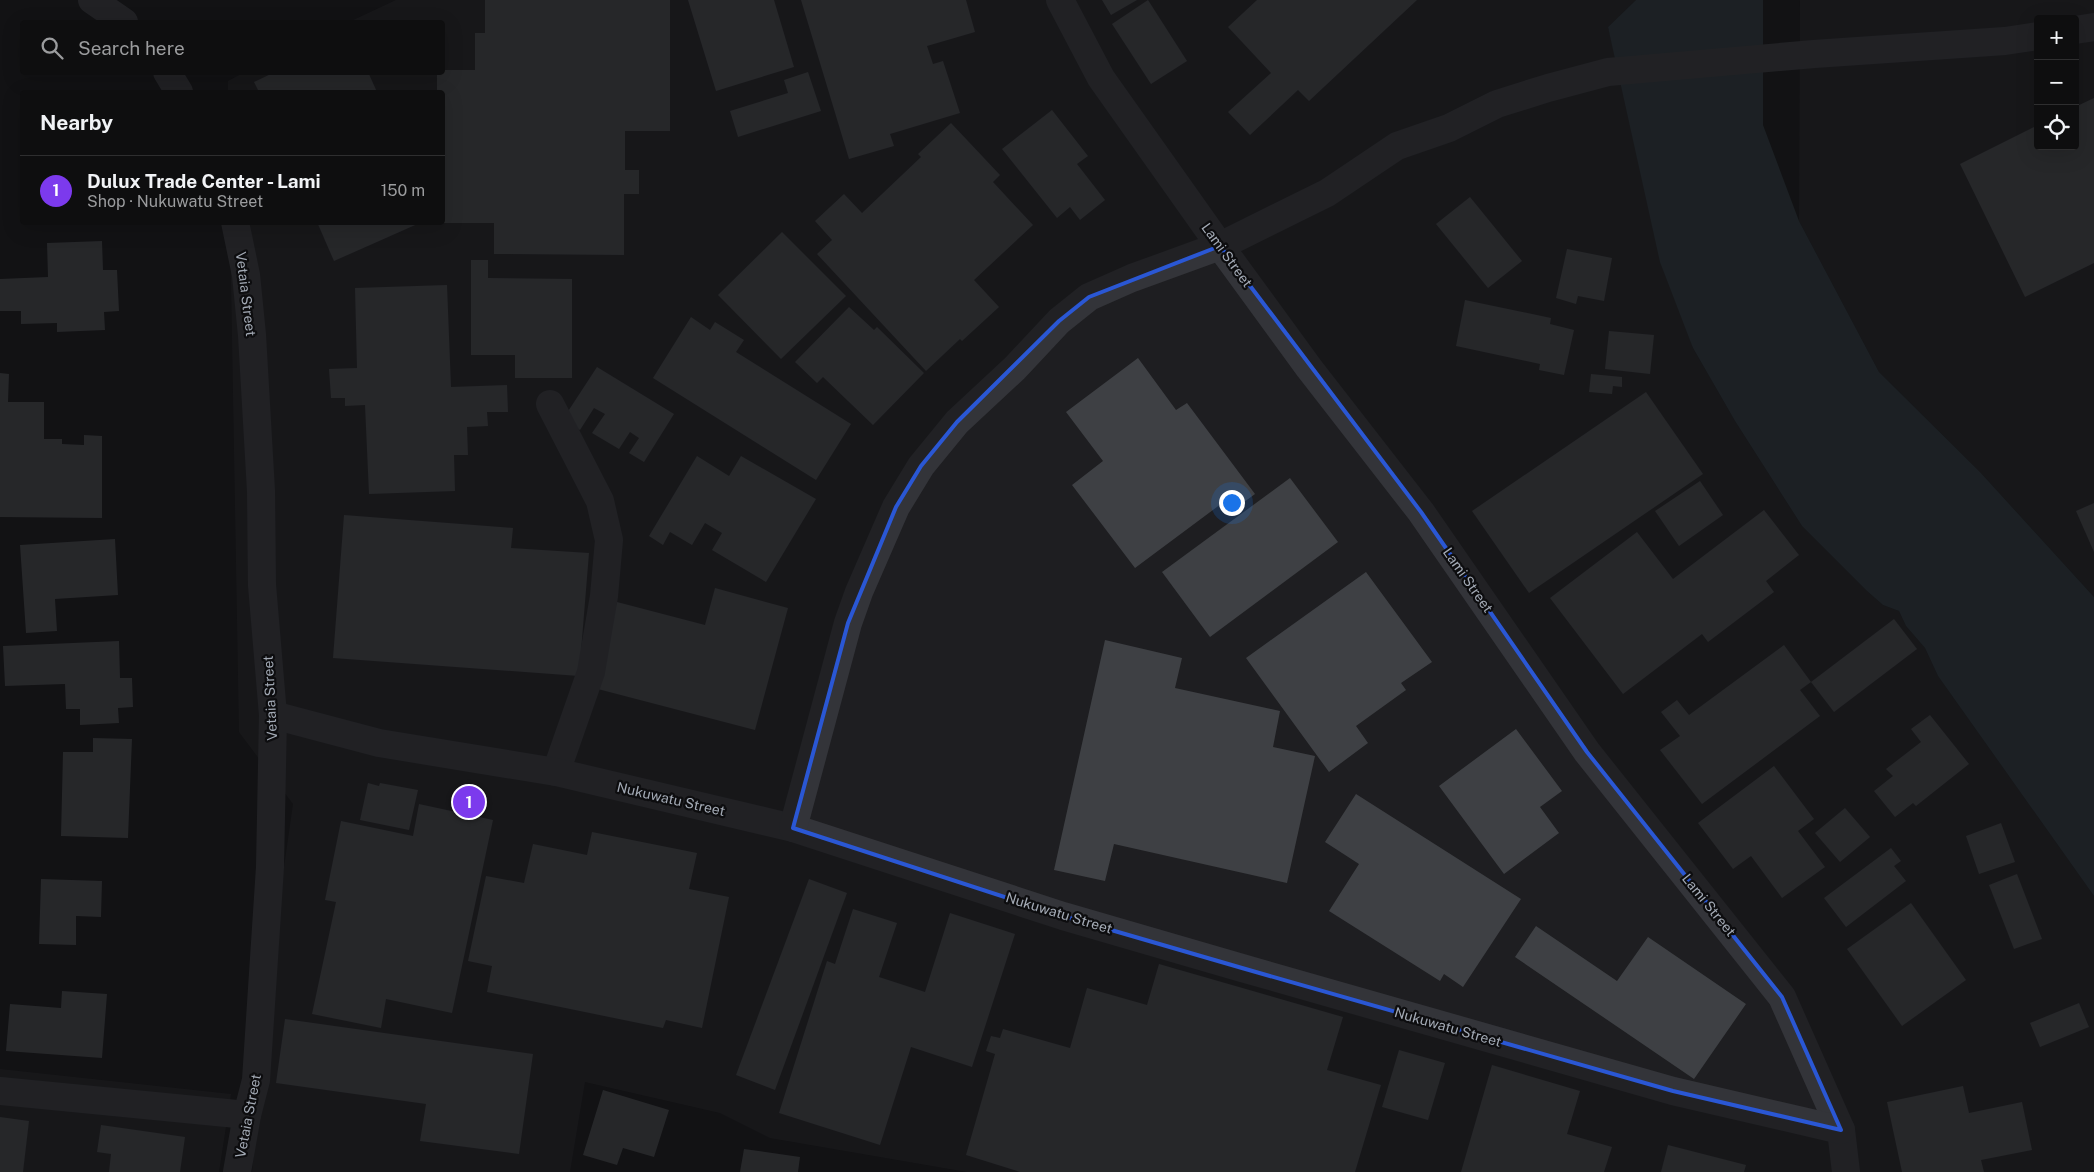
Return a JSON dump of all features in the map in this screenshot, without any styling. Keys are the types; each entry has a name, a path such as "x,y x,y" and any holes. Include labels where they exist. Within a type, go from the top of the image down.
{"street":[{"path":"92,0 121,20"},
{"name":"Lami Street","path":"1060,0 1101,78 1220,246 1309,368 1421,512 1587,752 1782,997 1842,1130 1846,1172"},
{"path":"2079,29 2094,27"},
{"path":"793,828 848,623 859,592 896,507 921,466 957,422 1015,368 1059,321 1089,297 1132,278 1220,246 1327,193 1397,146 1449,128 1497,104 1608,72 1814,54 2005,41 2034,37"},
{"path":"169,75 178,90"},
{"name":"Vetaia Street","path":"236,225 246,275 252,335 261,491 262,585 273,714 270,867 256,1080 247,1116 237,1172"},
{"path":"550,404 600,501 609,540 604,596 591,672 556,772"},
{"name":"Nukuwatu Street","path":"273,714 379,743 556,772 793,828 1063,916 1251,971 1673,1091 1842,1130"},
{"path":"0,1091 247,1116"}],"highlighted area":[{"path":"1220,246 1421,512 1587,752 1782,997 1841,1130 1673,1091 1242,968 1063,916 793,828 848,623 896,507 921,466 957,422 1059,321 1089,297"}],"shaded area":[{"path":"396,0 1636,0 1608,27 1693,348 1735,421 1802,526 1867,591 1883,605 1899,611 1906,626 1925,648 1938,676 2094,896 2094,1172 967,1172 770,1138 720,1113 585,1082 570,1172 252,1172 279,902 293,804 239,732 230,225 445,225 445,90 228,90 228,81 239,75 445,75 445,20 353,20"},
{"path":"1636,0 1763,0 1763,125 1799,221 1879,372 1980,472 2094,597 2094,896 1938,676 1925,648 1906,626 1899,611 1883,605 1867,591 1802,526 1735,421 1693,348 1660,262 1608,27"},
{"path":"1800,0 2094,0 2094,597 1980,472 1879,372 1799,221"},
{"path":"0,1069 231,1094 219,1172 0,1172"}],"building":[{"path":"485,0 670,0 670,131 625,131 625,170 639,170 639,194 624,194 624,255 494,254 494,223 445,223 445,90 437,90 437,75 445,75 445,70 475,70 475,33 485,33"},
{"path":"688,0 774,0 794,67 716,91"},
{"path":"801,0 966,0 975,32 927,46 933,64 943,61 960,113 890,134 894,146 849,159"},
{"path":"1102,0 1137,0 1111,15"},
{"path":"1148,0 1187,61 1151,84 1112,24"},
{"path":"1257,0 1417,0 1309,101 1298,90 1250,135 1228,112 1271,73 1228,27"},
{"path":"808,72 821,111 738,137 730,111 788,93 784,80"},
{"path":"269,75 369,75 376,90 258,90 254,82"},
{"path":"2094,98 2094,263 2025,297 1960,164 2034,127 2034,150 2079,150 2079,105"},
{"path":"1052,110 1088,156 1077,164 1105,200 1080,220 1070,207 1057,218 1002,149"},
{"path":"951,123 1000,175 993,182 1033,225 974,280 999,307 962,341 960,339 926,371 817,254 832,240 815,221 844,194 862,213 921,157 918,154"},
{"path":"1470,197 1522,261 1488,288 1436,224"},
{"path":"318,225 415,225 334,261"},
{"path":"782,232 846,296 781,359 718,295"},
{"path":"102,241 103,270 117,270 119,311 104,312 105,330 57,332 57,323 21,324 21,311 0,311 0,279 48,277 47,243"},
{"path":"1567,249 1612,258 1604,301 1578,296 1576,304 1556,298"},
{"path":"471,260 488,260 488,278 572,279 572,378 515,378 515,355 471,355"},
{"path":"447,285 451,387 507,385 508,412 487,412 488,426 467,427 468,455 454,455 455,491 369,494 365,405 345,406 345,398 331,398 329,369 357,368 355,288"},
{"path":"1465,300 1551,318 1550,324 1574,330 1564,375 1539,370 1540,364 1456,346"},
{"path":"849,307 874,330 877,327 924,373 873,425 823,377 817,383 795,362"},
{"path":"691,317 710,330 715,322 744,340 736,352 851,424 816,480 653,378"},
{"path":"1609,331 1654,335 1650,374 1605,369"},
{"path":"1138,358 1176,410 1187,403 1255,494 1232,511 1225,501 1135,568 1072,485 1103,461 1066,412"},
{"path":"597,367 674,414 644,462 629,453 639,438 630,432 619,449 592,433 605,414 594,408 580,430 563,419"},
{"path":"0,373 9,374 8,402 44,402 44,439 62,439 62,444 84,445 84,435 102,436 102,518 0,517"},
{"path":"1591,374 1622,377 1622,387 1613,386 1612,394 1589,392"},
{"path":"1646,392 1703,474 1529,593 1472,511"},
{"path":"697,456 729,476 741,456 816,499 766,582 712,550 722,533 705,523 692,545 670,532 663,545 649,536"},
{"path":"1290,478 1338,542 1210,637 1162,572"},
{"path":"1700,481 1723,515 1679,546 1655,511"},
{"path":"2094,503 2094,552 2076,511"},
{"path":"1764,510 1799,555 1766,581 1774,592 1708,642 1702,634 1623,694 1550,598 1637,532 1673,579"},
{"path":"344,515 513,528 511,548 589,553 579,676 333,658"},
{"path":"115,539 118,595 55,599 57,631 26,633 20,545"},
{"path":"1366,572 1432,662 1401,683 1406,690 1356,726 1368,743 1329,772 1246,658"},
{"path":"715,588 788,608 755,730 594,688 617,602 705,625"},
{"path":"1894,619 1917,649 1834,712 1811,682"},
{"path":"1105,640 1182,658 1175,688 1280,711 1273,747 1315,756 1287,883 1114,844 1105,881 1054,870"},
{"path":"119,641 120,678 132,678 133,707 118,708 119,723 80,725 80,709 66,709 65,684 5,686 3,646"},
{"path":"1784,645 1811,682 1800,690 1820,716 1702,804 1660,750 1680,736 1661,712 1677,700 1689,715"},
{"path":"1930,715 1969,764 1916,806 1913,803 1895,817 1874,791 1893,776 1886,769 1921,742 1911,729"},
{"path":"1516,729 1562,791 1540,807 1559,833 1504,874 1439,786"},
{"path":"93,738 132,739 128,838 61,836 63,752 93,752"},
{"path":"1774,766 1814,819 1798,831 1825,867 1782,898 1751,856 1733,869 1698,823"},
{"path":"368,783 379,786 380,783 418,790 409,830 360,820"},
{"path":"1356,794 1521,899 1463,987 1444,974 1440,981 1329,911 1359,864 1325,842"},
{"path":"419,804 493,820 452,1013 386,999 381,1028 312,1014 336,902 325,900 341,821 413,836"},
{"path":"1845,808 1870,837 1840,862 1815,833"},
{"path":"2001,823 2015,862 1979,874 1966,836"},
{"path":"592,832 697,853 689,889 729,897 702,1028 666,1020 663,1028 487,992 492,966 468,961 486,876 524,883 533,844 587,855"},
{"path":"1891,848 1901,861 1894,866 1906,881 1846,927 1824,898"},
{"path":"2017,874 2042,939 2014,949 1989,885"},
{"path":"41,879 102,881 101,917 76,916 76,945 39,944"},
{"path":"809,879 847,893 775,1090 736,1075"},
{"path":"1911,903 1966,980 1902,1026 1847,949"},
{"path":"853,909 897,923 879,977 925,992 950,913 1015,934 972,1067 911,1047 880,1145 779,1113 827,961 835,964"},
{"path":"1536,926 1617,981 1648,937 1746,1004 1694,1079 1515,957"},
{"path":"1159,964 1343,1017 1327,1070 1381,1085 1355,1172 1020,1172 966,1155 995,1054 986,1051 991,1036 1000,1038 1003,1029 1070,1048 1087,988 1147,1005"},
{"path":"62,991 107,994 102,1058 6,1051 10,1004 61,1008"},
{"path":"2079,1003 2089,1027 2040,1047 2030,1023"},
{"path":"285,1019 533,1054 519,1154 420,1141 426,1104 276,1083"},
{"path":"1399,1050 1445,1063 1428,1120 1382,1107"},
{"path":"1492,1065 1580,1091 1567,1134 1612,1147 1604,1172 1461,1172"},
{"path":"1963,1086 1969,1113 2022,1102 2032,1150 1981,1160 1984,1172 1902,1172 1887,1102"},
{"path":"603,1090 669,1110 654,1157 623,1148 617,1165 583,1155"},
{"path":"0,1117 29,1121 23,1172 0,1172"},
{"path":"101,1125 185,1137 180,1172 109,1172 111,1154 97,1152"},
{"path":"1668,1145 1746,1165 1744,1172 1661,1172"},
{"path":"744,1149 800,1157 798,1172 740,1172"}],"place":[{"name":"Dulux Trade Center - Lami","path":"469,802"}]}
